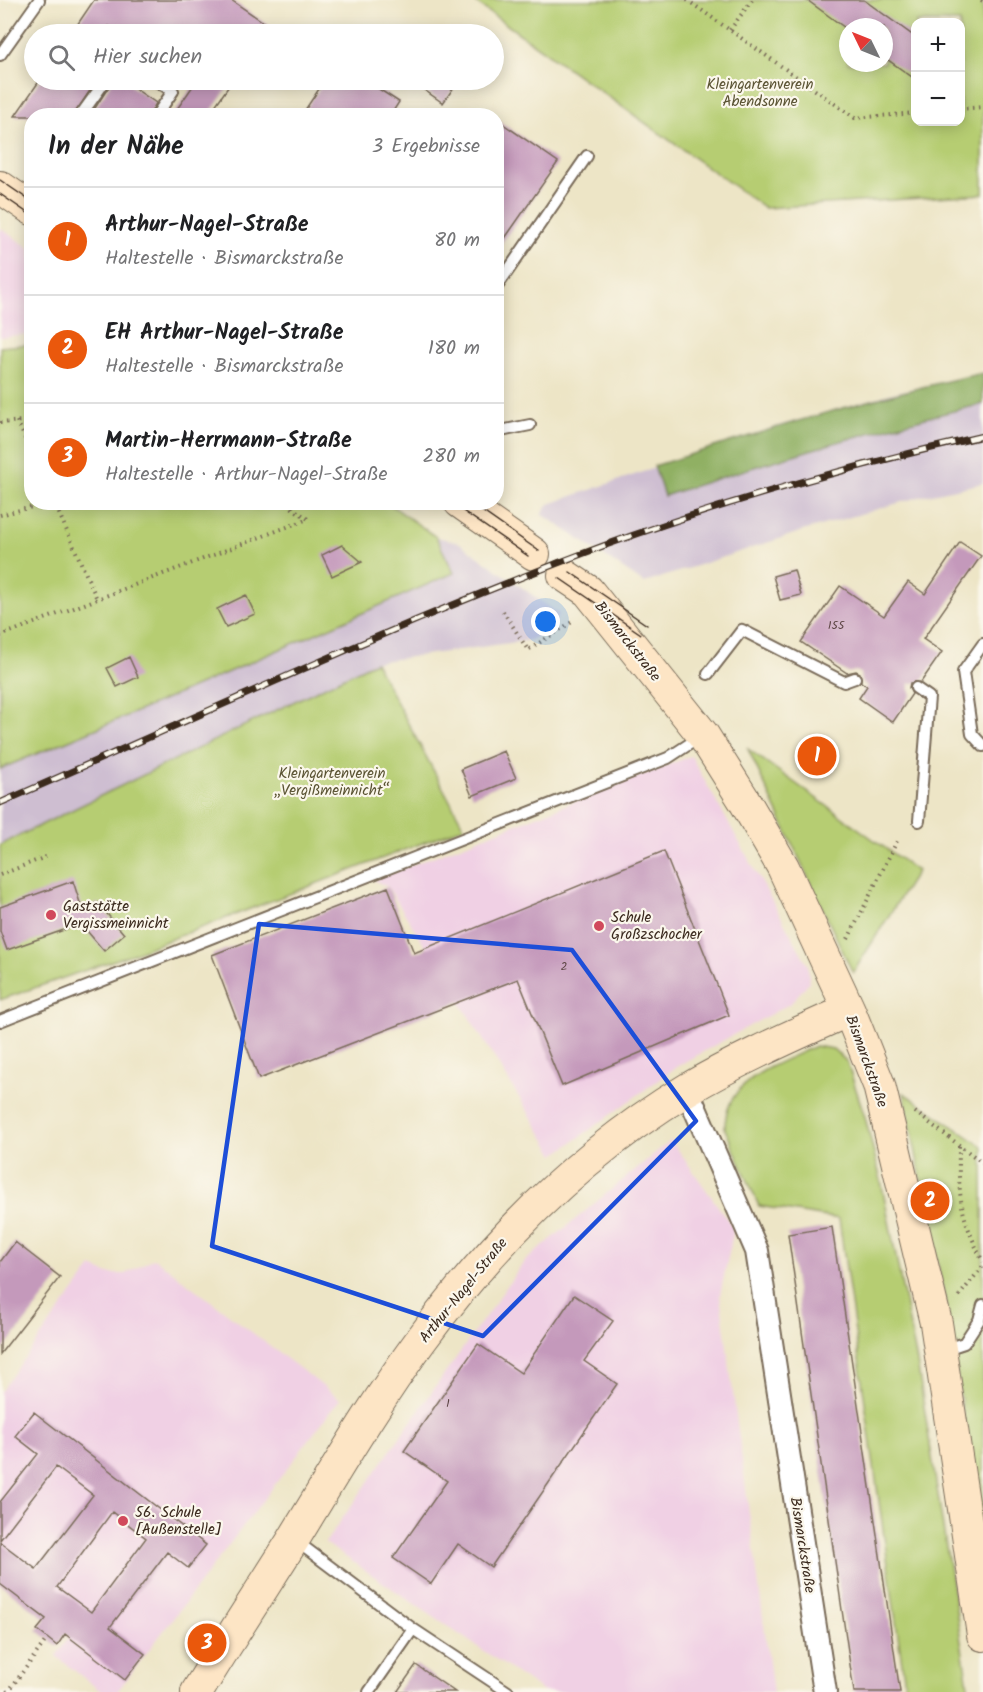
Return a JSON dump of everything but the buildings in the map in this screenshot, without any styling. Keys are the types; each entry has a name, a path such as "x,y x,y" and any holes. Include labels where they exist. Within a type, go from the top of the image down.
{"street":[{"path":"471,510 534,554"},
{"name":"Bismarckstraße","path":"576,583 703,735 783,867 849,1010 879,1085 936,1323 983,1635"},
{"name":"Arthur-Nagel-Straße","path":"196,1692 420,1341 467,1281 513,1229 568,1178 626,1132 687,1090 773,1044 849,1010"},
{"name":"Bismarckstraße","path":"687,1090 757,1251 825,1692"}],"lane":[{"path":"0,55 39,0"},
{"path":"86,108 99,90"},
{"path":"161,108 173,91 171,90"},
{"path":"504,276 587,156"},
{"path":"504,430 530,425"},
{"path":"708,674 742,630 844,682 855,678"},
{"path":"983,644 963,672 972,734 983,746"},
{"path":"916,688 929,697 919,821"},
{"path":"0,1021 668,758 703,735"},
{"path":"940,1351 964,1343 976,1326 983,1305"},
{"path":"293,1539 413,1629 508,1692"},
{"path":"369,1692 413,1629"}],"path":[{"path":"687,0 855,118 911,113"},
{"path":"730,30 752,0"},
{"path":"965,109 983,107"},
{"path":"17,421 24,436"},
{"path":"0,423 24,421"},
{"path":"0,515 24,509"},
{"path":"57,510 98,599"},
{"path":"0,636 308,519 295,510"},
{"path":"503,611 528,650 572,622"},
{"path":"826,960 842,950 897,841"},
{"path":"0,875 48,856"},
{"path":"879,1085 983,1162"},
{"path":"958,1145 958,1188 965,1224 983,1262"},
{"path":"8,1692 47,1639"}],"highlighted area":[{"path":"259,924 572,950 696,1121 483,1336 212,1246"}],"shaded area":[{"path":"0,228 24,244 24,335 0,337"},
{"path":"983,373 983,483 919,497 809,529 644,583 542,514 549,504 778,426 893,393"},
{"path":"436,537 458,542 559,614 555,623 531,640 375,662 0,845 0,733 47,716 153,670"},
{"name":"Schule Großzschocher","path":"691,756 808,965 809,982 791,1003 679,1065 555,1155 388,887 373,880"},
{"path":"671,1140 734,1229 720,1295 773,1692 544,1692 325,1543 524,1262"},
{"name":"56. Schule [Außenstelle]","path":"154,1258 340,1399 117,1692 102,1692 56,1656 69,1637 0,1584 0,1392 92,1267 109,1274 125,1274"}],"green space":[{"name":"Kleingartenverein Abendsonne","path":"472,0 983,0 983,194 765,208"},
{"path":"24,345 24,510 398,510 436,537 454,573 0,769 0,347"},
{"path":"983,373 983,404 822,446 664,496 654,466 858,404"},
{"name":"Kleingartenverein „Vergißmeinnicht“","path":"375,662 464,827 135,953 0,1000 0,845"},
{"path":"748,749 917,871 853,973 842,950"},
{"path":"815,1046 833,1049 847,1062 865,1117 881,1181 917,1362 969,1692 906,1692 839,1219 759,1206 725,1129 727,1112 733,1098 743,1086 770,1067"},
{"path":"904,1093 983,1147 983,1544 947,1310"}],"tram line":[{"path":"0,180 24,196"},
{"path":"0,194 24,210"},
{"path":"462,510 528,556"},
{"path":"480,510 539,551"},
{"path":"570,572 647,625"},
{"path":"559,578 641,634"}],"railway":[{"path":"0,803 450,606 603,546 791,485 983,436"}],"place":[{"name":"Arthur-Nagel-Straße","path":"817,756"},
{"name":"Gaststätte Vergissmeinnicht","path":"51,915"},
{"name":"Schule Großzschocher","path":"599,926"},
{"name":"EH Arthur-Nagel-Straße","path":"930,1201"},
{"name":"56. Schule [Außenstelle]","path":"123,1521"},
{"name":"Martin-Herrmann-Straße","path":"207,1643"}]}
